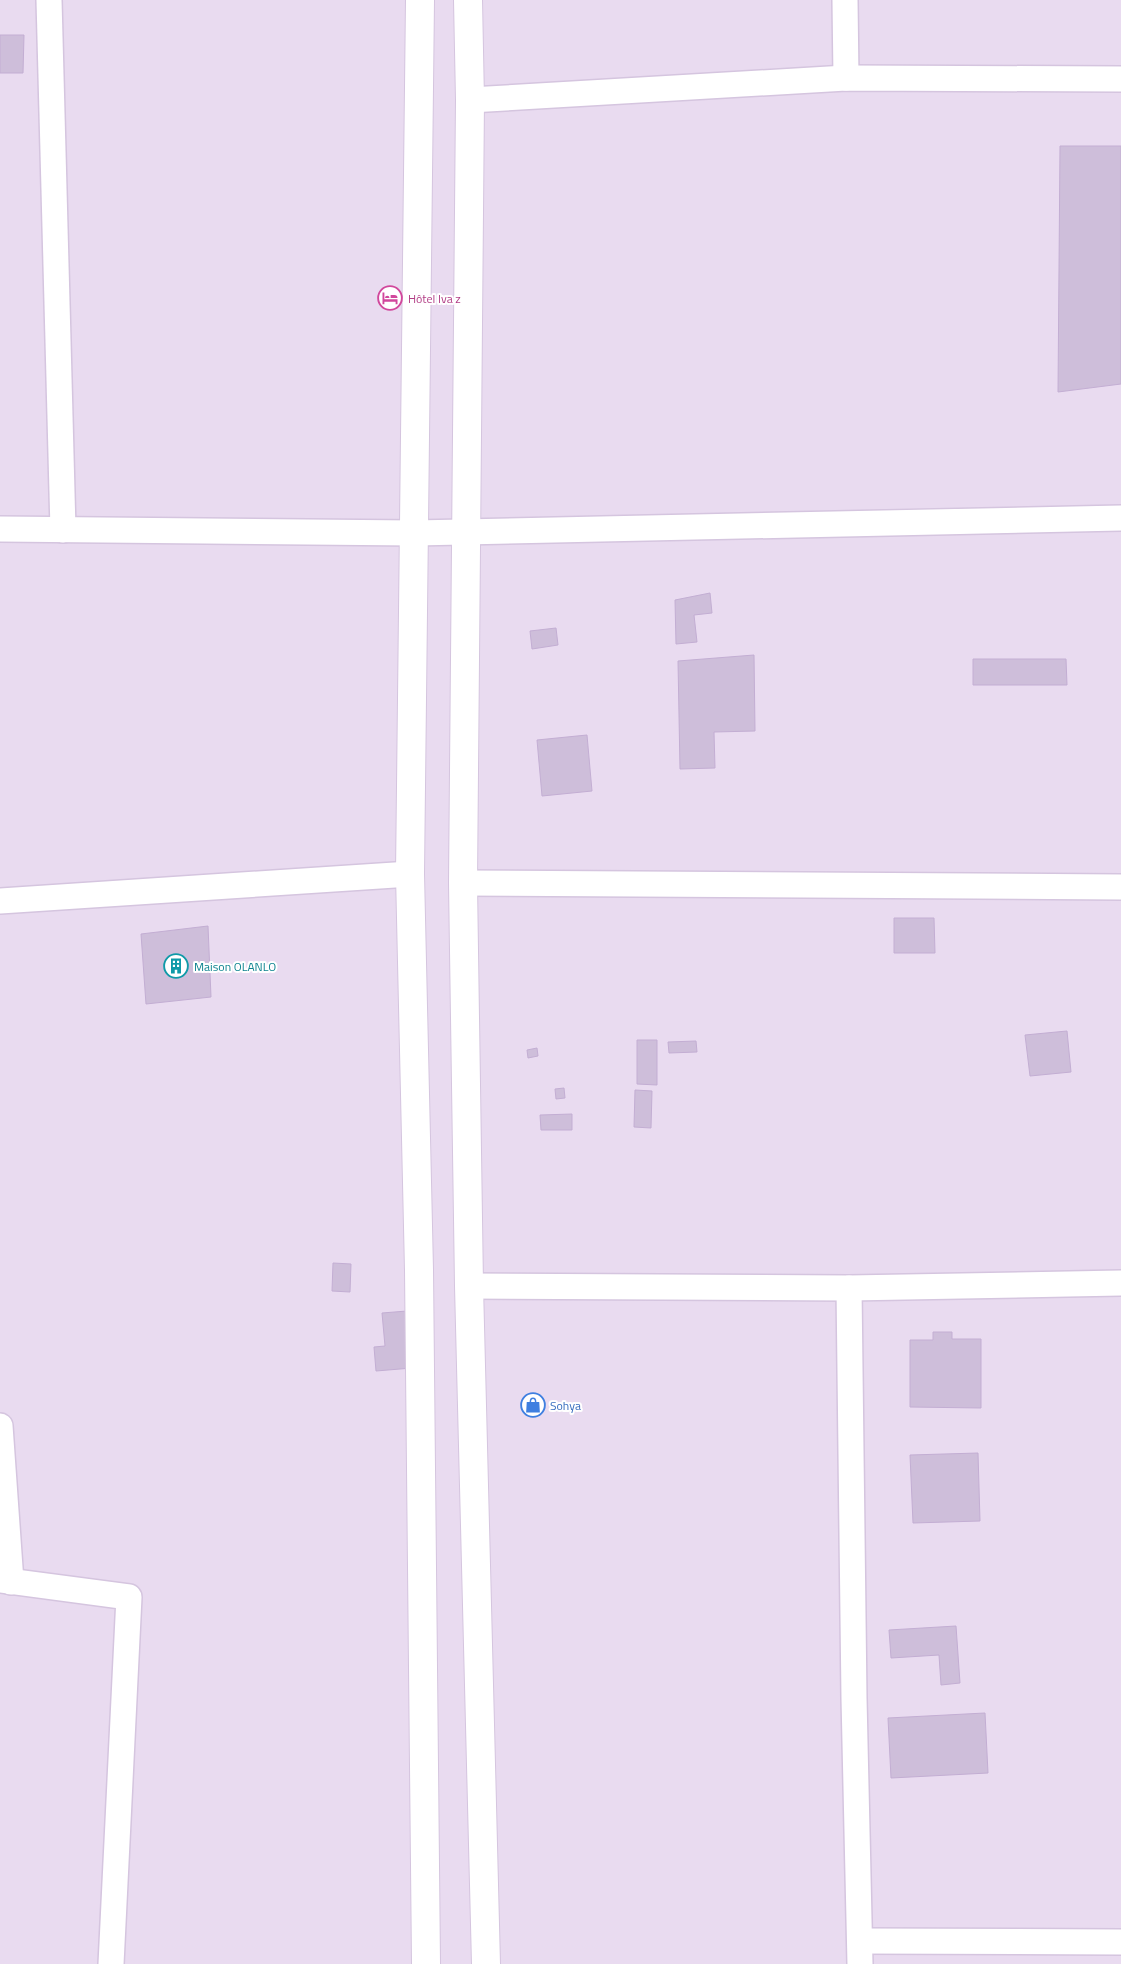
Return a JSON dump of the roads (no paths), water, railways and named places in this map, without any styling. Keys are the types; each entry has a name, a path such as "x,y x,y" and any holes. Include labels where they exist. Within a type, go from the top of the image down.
{"street":[{"path":"49,0 63,530"},
{"path":"420,0 410,874 419,1270 426,1964"},
{"path":"468,0 470,100 463,883 469,1286 486,1964"},
{"path":"845,0 846,78"},
{"path":"470,100 846,78 1121,79"},
{"path":"0,529 415,533 1121,518"},
{"path":"0,901 410,874"},
{"path":"463,883 1121,886"},
{"path":"469,1286 849,1288 1121,1283"},
{"path":"849,1288 854,1698 861,1952 1121,1942"},
{"path":"0,1426 6,1581 128,1597 111,1964"}],"place":[{"name":"Hôtel Iva z","path":"390,298"},
{"name":"Maison OLANLO","path":"176,966"},
{"name":"Sohya","path":"533,1405"}]}
